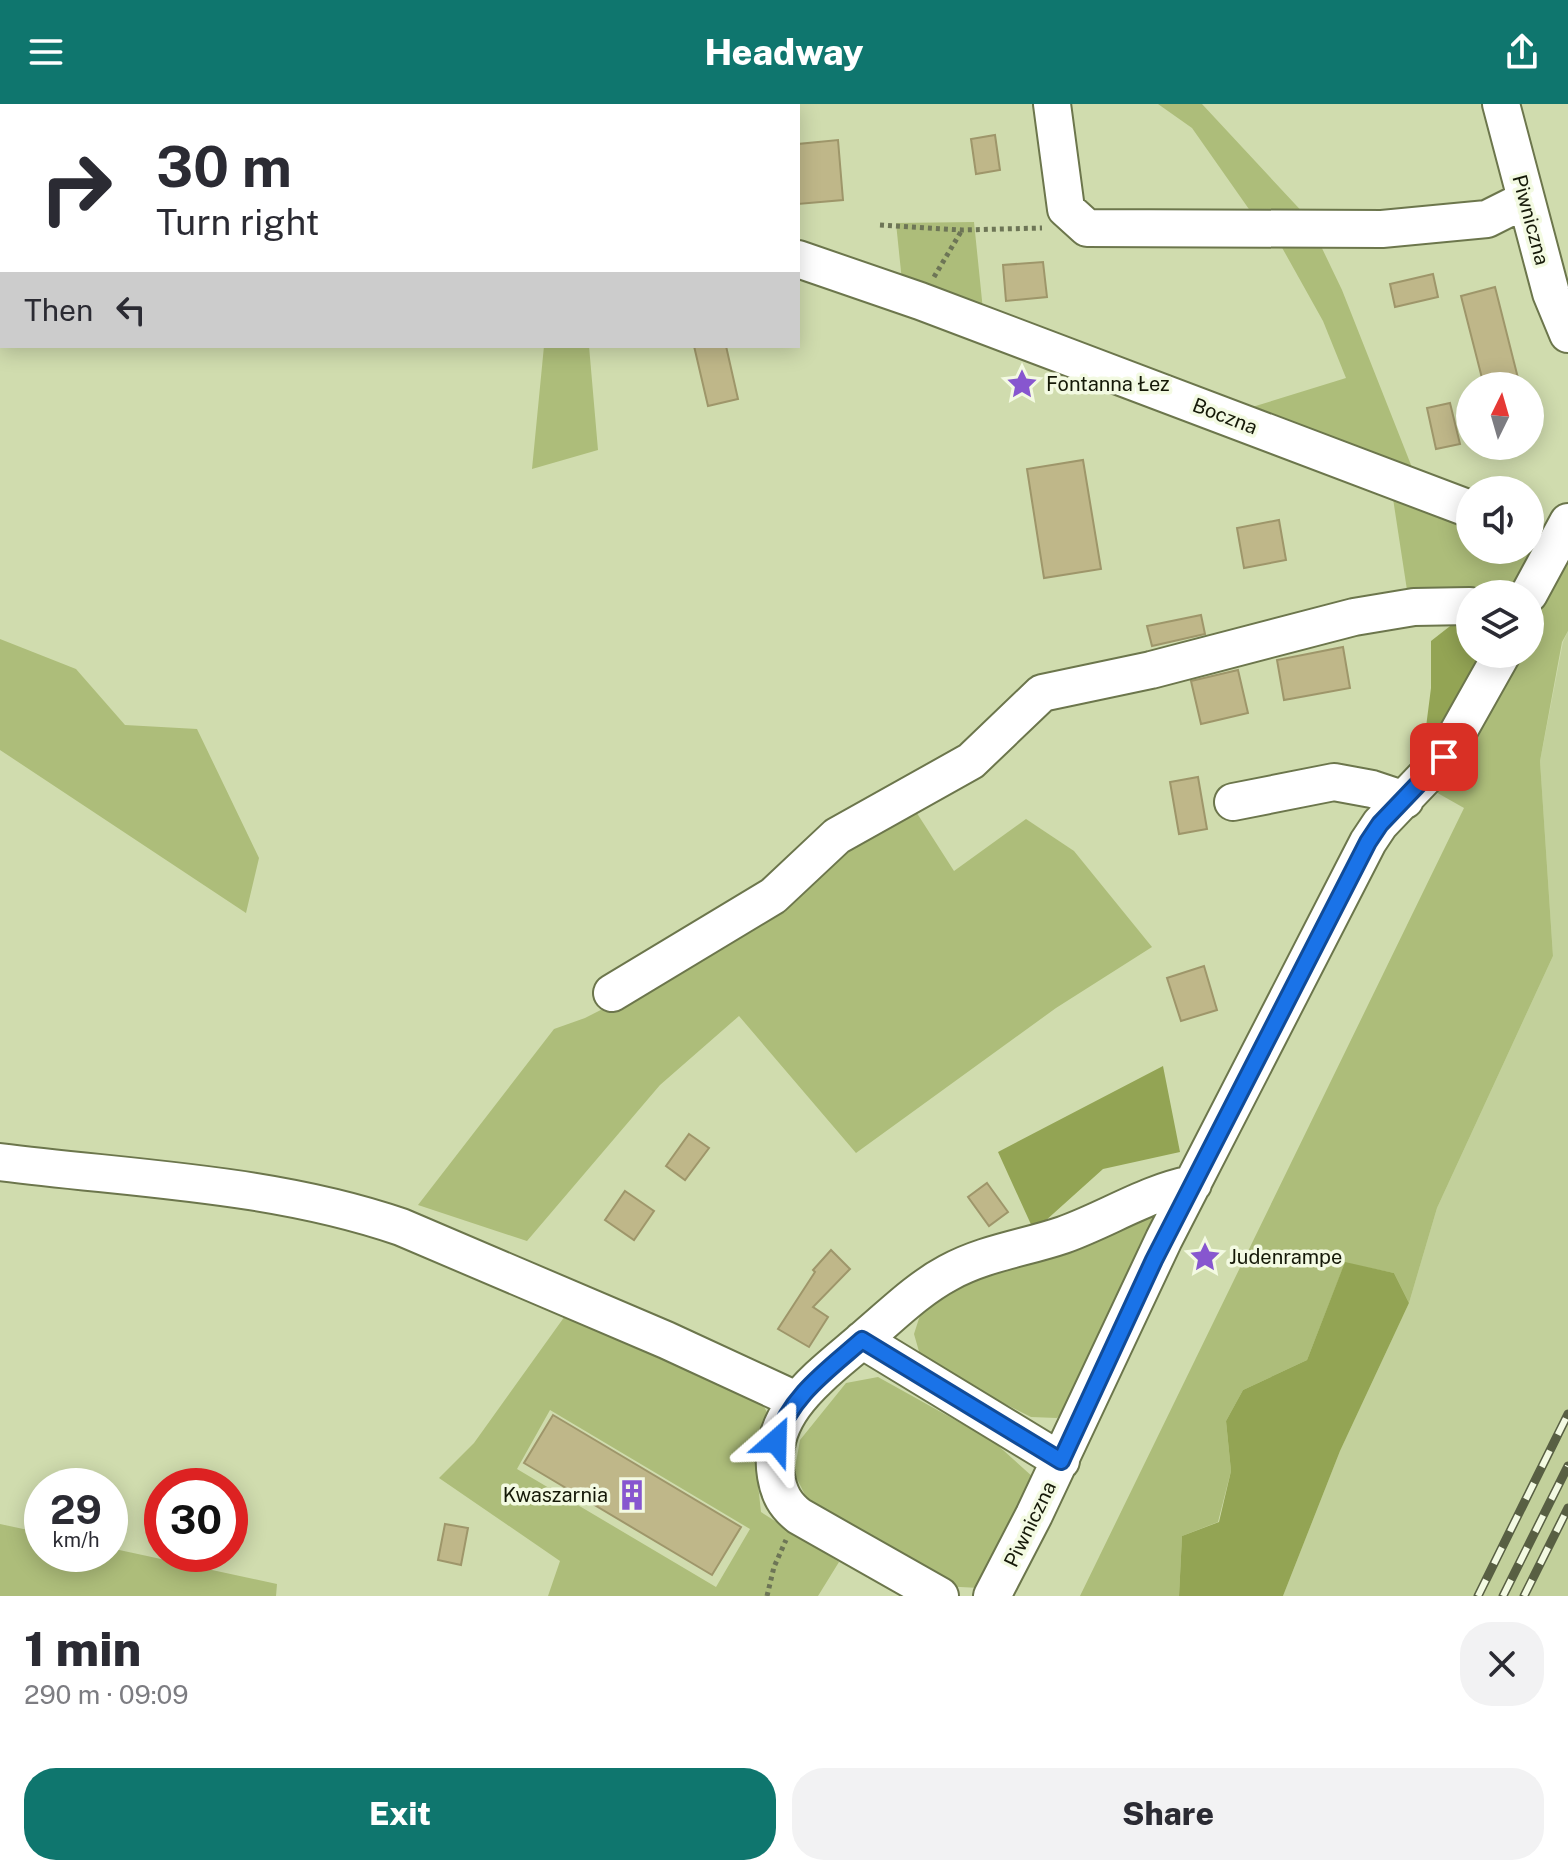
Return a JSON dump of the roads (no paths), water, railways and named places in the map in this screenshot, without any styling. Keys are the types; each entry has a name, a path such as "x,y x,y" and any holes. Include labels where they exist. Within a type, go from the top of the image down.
{"street":[{"path":"1052,104 1066,209 1087,228 1382,229 1487,219 1525,200"},
{"name":"Piwniczna","path":"1501,104 1551,293 1568,334"},
{"name":"Boczna","path":"800,260 920,301 1456,504"},
{"path":"1534,580 1551,532"},
{"path":"612,993 773,896 837,836 971,761 1042,693 1151,670 1354,617 1414,607 1456,606"},
{"name":"Piwniczna","path":"992,1596 1061,1461 1133,1303 1368,842 1380,824 1444,757 1494,668"},
{"path":"1233,802 1334,782 1405,800"},
{"path":"0,1162 238,1190 360,1213 401,1227 666,1340 796,1400"},
{"path":"940,1596 799,1516 781,1495 774,1455 781,1426 796,1400 924,1287 970,1262 1063,1235 1150,1195 1193,1184"},
{"path":"862,1340 1061,1461"}],"railway":[{"path":"1478,1596 1568,1414"},
{"path":"1503,1596 1568,1466"},
{"path":"1524,1596 1568,1508"}],"place":[{"name":"Fontanna Łez","path":"1022,384"},
{"name":"Judenrampe","path":"1205,1257"},
{"name":"Kwaszarnia","path":"632,1495"}]}
